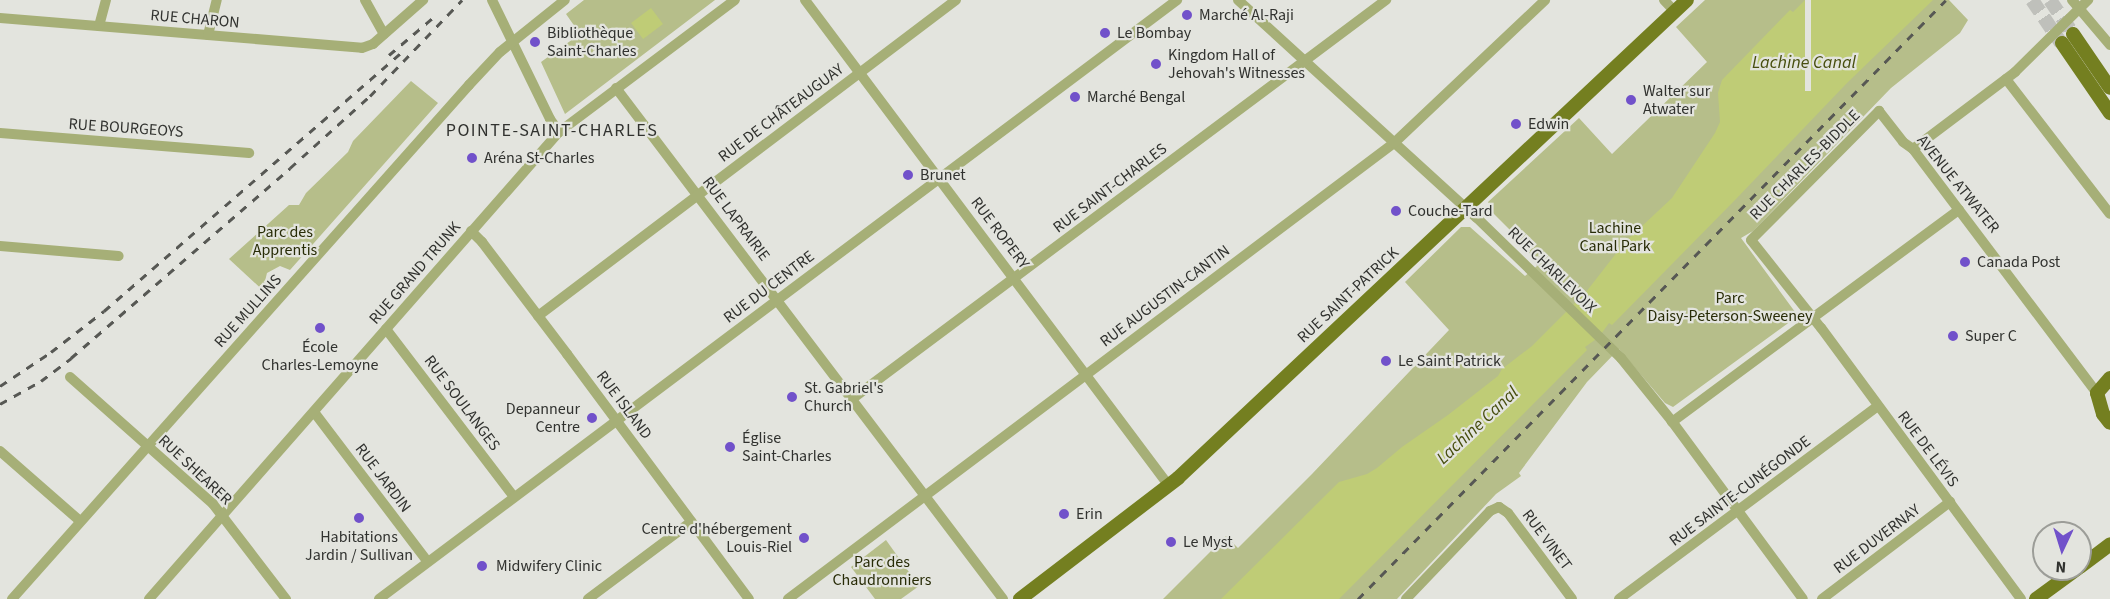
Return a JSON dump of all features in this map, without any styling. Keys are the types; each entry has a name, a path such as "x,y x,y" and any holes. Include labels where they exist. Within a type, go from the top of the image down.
{"main road":[{"name":"RUE SAINT-PATRICK","path":"1020,599 1169,486 1687,0"},
{"path":"2073,34 2110,88"},
{"path":"2062,43 2110,113"},
{"path":"2103,391 2110,378"},
{"name":"AVENUE ATWATER","path":"2103,391 2110,402"},
{"name":"AVENUE ATWATER","path":"2103,391 2103,414 2110,423"},
{"path":"2092,558 2110,544"},
{"path":"2036,599 2060,581"}],"street":[{"path":"99,26 106,0"},
{"path":"208,35 218,0"},
{"path":"365,0 384,34"},
{"name":"RUE CHARON","path":"0,18 362,48 373,44 423,0"},
{"path":"492,0 550,119 559,132"},
{"name":"RUE MULLINS","path":"12,599 470,85 512,42 565,0"},
{"name":"RUE GRAND TRUNK","path":"149,599 559,132 735,0"},
{"name":"RUE ROPERY","path":"805,0 1169,486"},
{"name":"RUE DE CHÂTEAUGUAY","path":"538,316 956,0"},
{"name":"RUE DU CENTRE","path":"379,599 1177,0"},
{"name":"RUE CHARLEVOIX","path":"1238,0 1466,208 1631,370 1803,599"},
{"name":"RUE SAINT-CHARLES","path":"852,399 1386,0"},
{"name":"RUE AUGUSTIN-CANTIN","path":"788,599 1394,142 1545,0"},
{"path":"1664,0 1675,12"},
{"path":"1913,149 2006,79 2080,3 2110,45"},
{"path":"2006,79 2110,214"},
{"name":"RUE LAPRAIRIE","path":"616,88 1003,599"},
{"name":"AVENUE ATWATER","path":"1879,111 1903,142 1913,149 2103,391"},
{"name":"RUE CHARLES-BIDDLE","path":"1751,240 1879,111"},
{"name":"RUE BOURGEOYS","path":"0,133 249,153"},
{"path":"1672,422 1959,210"},
{"name":"RUE ISLAND","path":"471,231 538,316 749,599"},
{"name":"RUE DE LÉVIS","path":"1751,240 2021,599"},
{"path":"0,246 119,256"},
{"name":"RUE SOULANGES","path":"386,329 514,497"},
{"name":"RUE SHEARER","path":"70,377 222,515 286,599"},
{"name":"RUE SAINTE-CUNÉGONDE","path":"1619,599 1877,407"},
{"name":"RUE JARDIN","path":"314,412 428,562"},
{"path":"0,451 80,521"},
{"name":"RUE DUVERNAY","path":"1822,599 1950,502"},
{"name":"RUE VINET","path":"1406,599 1493,509 1504,509 1572,599"},
{"path":"588,599 691,522"}],"green space":[{"path":"584,0 715,0 565,114 541,62 580,34 566,14"},
{"name":"Lachine Canal Park","path":"1705,0 1949,0 1968,20 1960,33 1891,88 1753,231 1741,238 1798,316 1673,407 1665,403 1619,349 1587,382 1519,473 1521,476 1496,494 1397,599 1163,599 1226,536 1238,548 1449,330 1405,282 1461,227 1470,227 1525,276 1537,266 1525,245 1488,208 1488,202 1579,118 1612,154 1707,62 1676,27"},
{"name":"Parc des Apprentis","path":"411,81 438,103 290,270 280,266 267,273 264,285 268,295 229,259 289,205 299,205 306,193 348,152 353,141"},
{"name":"Parc des Chaudronniers","path":"886,540 919,586 901,599 875,599 851,567"}],"water":[{"name":"Lachine Canal","path":"1805,0 1933,0 1847,83 1612,325 1609,323 1599,337 1585,347 1587,350 1339,599 1221,599 1339,482 1367,474 1377,468 1402,447 1448,415 1532,346 1586,292 1625,242 1672,198 1715,133 1720,122 1718,93 1722,80 1790,10 1793,12"},
{"path":"651,8 663,24 643,39 631,23"}],"pier":[{"path":"1805,0 1811,0 1811,91 1805,91"}],"tunnel":[{"path":"2032,0 2061,43"},
{"path":"2050,0 2073,34"}],"railway":[{"path":"0,404 41,381 71,358 290,168 370,96 462,0"},
{"path":"1358,599 1946,0"},
{"path":"389,55 435,16"},
{"path":"0,386 51,352 104,311 401,53"}],"place":[{"name":"Marché Al-Raji","path":"1187,15"},
{"name":"Le Bombay","path":"1105,33"},
{"name":"Bibliothèque Saint-Charles","path":"535,42"},
{"name":"Kingdom Hall of Jehovah's Witnesses","path":"1156,64"},
{"name":"Marché Bengal","path":"1075,97"},
{"name":"Walter sur Atwater","path":"1631,100"},
{"name":"Edwin","path":"1516,124"},
{"name":"Aréna St-Charles","path":"472,158"},
{"name":"Brunet","path":"908,175"},
{"name":"Couche-Tard","path":"1396,211"},
{"name":"Canada Post","path":"1965,262"},
{"name":"École Charles-Lemoyne","path":"320,328"},
{"name":"Super C","path":"1953,336"},
{"name":"Le Saint Patrick","path":"1386,361"},
{"name":"St. Gabriel's Church","path":"792,397"},
{"name":"Depanneur Centre","path":"592,418"},
{"name":"Église Saint-Charles","path":"730,447"},
{"name":"Erin","path":"1064,514"},
{"name":"Habitations Jardin / Sullivan","path":"359,518"},
{"name":"Centre d'hébergement Louis-Riel","path":"804,538"},
{"name":"Le Myst","path":"1171,542"},
{"name":"Midwifery Clinic","path":"482,566"}],"district":[{"name":"POINTE-SAINT-CHARLES","path":"552,131"}],"park label":[{"name":"Parc Daisy-Peterson-Sweeney","path":"1730,307"}]}
